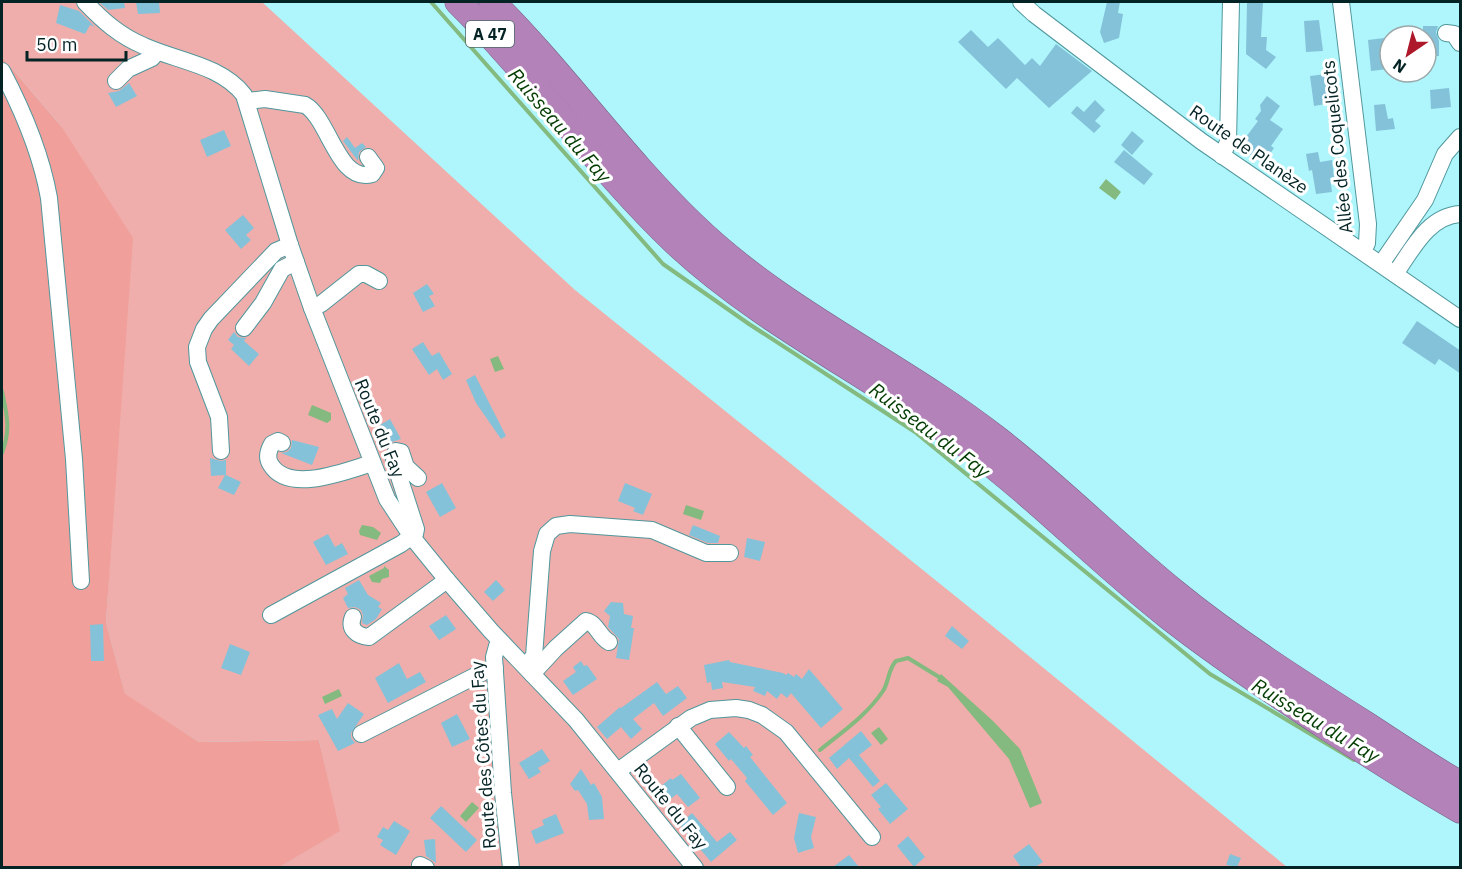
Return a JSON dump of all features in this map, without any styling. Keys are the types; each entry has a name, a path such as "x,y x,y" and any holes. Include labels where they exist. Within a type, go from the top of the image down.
{"highway":[{"name":"A 47","path":"458,2 520,68 632,199 711,273 767,315 968,446 1000,471 1142,596 1232,664 1388,766 1461,810"},
{"name":"A 47","path":"492,2 524,34 654,185 694,226 733,261 777,293 933,393 998,439 1174,592 1255,652 1461,784"}],"street":[{"name":"Route du Fay","path":"85,2 101,20 116,31 157,52 212,71 238,87 247,101 290,245 312,308 387,499 412,537 447,580 501,642 576,720 695,867"},
{"name":"Route de Planèze","path":"1021,2 1222,156 1461,319"},
{"path":"1222,156 1228,142 1231,2"},
{"name":"Allée des Coquelicots","path":"1341,2 1368,224 1367,243 1363,252"},
{"path":"1446,33 1454,34 1461,44"},
{"path":"116,81 128,69 152,58 157,52"},
{"path":"2,71 35,142 44,170 49,198 74,459 81,581"},
{"path":"247,101 265,99 305,105 311,108 321,120 333,147 350,168 363,175 372,174 376,168 368,157"},
{"path":"1388,269 1425,200 1445,153 1461,136"},
{"path":"1388,269 1433,225 1444,217 1461,214"},
{"path":"221,451 219,417 198,362 200,339 211,319 268,259 276,251 290,245"},
{"path":"244,328 263,303 282,269 296,262"},
{"path":"312,308 321,304 358,274 366,274 379,281"},
{"path":"282,443 278,441 272,444 268,452 268,461 276,472 291,479 311,479 372,463"},
{"path":"271,615 412,537 417,532 394,461 396,451 401,452 406,467 418,478"},
{"path":"529,670 534,656 544,541 550,530 556,526 570,524 658,531 706,553 730,553"},
{"path":"353,617 351,625 353,630 363,637 369,637 447,580"},
{"path":"529,670 586,621 592,623 609,642"},
{"name":"Route des Côtes du Fay","path":"501,642 495,651 495,668 503,793 511,867"},
{"path":"361,734 484,671 495,668"},
{"path":"618,771 691,718 710,710 736,708 762,715 786,732 872,837"},
{"path":"678,726 727,787"}],"shaded area":[{"path":"2,2 262,2 575,290 1287,867 280,867 339,831 319,740 199,742 125,695 106,622 116,458 61,126 2,57"},
{"path":"2,57 61,126 133,238 106,622 125,694 199,742 319,740 340,831 280,867 2,867"},
{"path":"1106,179 1121,192 1115,200 1099,188"},
{"path":"498,356 504,369 495,372 490,359"},
{"path":"312,405 331,413 331,420 327,423 308,415"},
{"path":"686,505 704,511 701,520 683,514"},
{"path":"362,525 373,527 381,533 377,540 360,535"},
{"path":"384,566 389,570 389,577 382,579 380,583 372,582 369,576"},
{"path":"941,674 1020,749 1042,803 1030,808 1009,759 948,687 937,681"},
{"path":"339,689 342,696 325,704 322,697"},
{"path":"879,727 888,739 881,745 871,733"},
{"path":"472,802 479,808 466,822 460,816"}],"building":[{"path":"99,2 124,2 125,8 108,10"},
{"path":"136,2 159,2 160,13 138,14"},
{"path":"1107,2 1120,2 1118,13 1123,14 1119,38 1104,43 1100,32"},
{"path":"1247,2 1263,2 1261,37 1267,37 1266,50 1276,57 1266,69 1246,54"},
{"path":"60,5 79,11 95,27 90,25 85,34 56,23"},
{"path":"1319,20 1323,51 1306,52 1304,21"},
{"path":"971,30 988,47 998,38 1025,65 1032,58 1040,66 1056,44 1092,71 1049,108 1017,78 1006,89 958,42"},
{"path":"1378,39 1378,70 1371,71 1368,40"},
{"path":"1326,74 1332,103 1314,106 1310,76"},
{"path":"129,83 137,96 116,107 108,93 119,91"},
{"path":"1449,88 1451,107 1431,109 1430,90"},
{"path":"1267,96 1280,106 1270,120 1283,129 1271,146 1274,148 1263,164 1248,153 1252,148 1243,141 1258,121 1255,119 1261,111 1260,105"},
{"path":"1095,100 1105,110 1095,121 1101,126 1094,133 1071,113 1077,106 1084,112"},
{"path":"1385,104 1388,119 1393,118 1395,129 1376,131 1374,105"},
{"path":"224,130 231,146 207,157 200,140"},
{"path":"1132,131 1144,141 1132,155 1121,145"},
{"path":"347,137 355,148 362,143 366,147 359,152 358,161 343,141"},
{"path":"1124,150 1153,174 1144,185 1114,162"},
{"path":"1318,152 1320,162 1332,160 1334,177 1330,178 1332,192 1316,194 1312,170 1309,171 1306,154"},
{"path":"243,215 254,228 246,235 251,240 241,249 225,230"},
{"path":"427,284 434,294 429,296 435,306 423,312 413,293"},
{"path":"1417,321 1461,351 1461,374 1439,359 1435,365 1402,343"},
{"path":"234,332 238,337 246,338 244,341 259,354 249,366 231,349 234,345 228,340"},
{"path":"423,342 432,356 439,352 452,374 443,380 437,369 429,375 412,349"},
{"path":"475,375 506,436 501,439 476,403 466,380"},
{"path":"390,419 401,439 389,443 380,425"},
{"path":"292,440 319,447 312,465 281,453 291,448"},
{"path":"210,458 226,460 226,475 241,482 234,495 218,488 225,475 211,476"},
{"path":"442,483 456,508 440,517 426,492"},
{"path":"625,483 652,494 643,515 633,511 635,508 618,501"},
{"path":"693,525 720,536 718,543 708,543 689,535"},
{"path":"328,534 335,547 342,543 348,554 326,565 313,542"},
{"path":"747,538 765,542 760,561 744,557"},
{"path":"359,580 368,595 381,603 378,607 382,609 376,619 367,625 362,623 361,610 355,607 348,608 343,598 348,594 345,588"},
{"path":"496,580 505,590 493,601 484,592"},
{"path":"611,602 623,603 624,614 633,616 631,628 634,628 629,660 616,658 619,639 608,627 610,616 604,611"},
{"path":"446,615 456,629 439,640 429,626"},
{"path":"103,624 104,661 91,661 90,625"},
{"path":"952,626 969,641 962,649 945,636"},
{"path":"230,644 250,652 241,675 221,668"},
{"path":"729,660 786,675 788,673 794,677 796,674 802,679 809,669 843,709 821,728 791,693 787,698 781,693 777,699 767,691 765,696 753,691 755,687 722,682 723,688 712,690 711,682 707,683 704,665"},
{"path":"581,661 584,666 587,665 597,679 573,695 563,681 576,672 573,667"},
{"path":"399,663 407,679 420,672 426,682 388,703 375,678"},
{"path":"657,682 666,694 678,686 687,698 663,716 654,703 633,719 642,729 631,739 621,727 607,739 597,727 620,707"},
{"path":"348,703 364,714 351,733 351,738 355,743 338,751 318,715 332,709 337,719"},
{"path":"457,714 470,739 452,747 441,723"},
{"path":"861,731 872,745 859,755 880,781 873,787 849,758 837,769 829,758"},
{"path":"729,732 744,748 746,746 753,755 750,757 787,803 773,815 745,781 747,778 715,744"},
{"path":"542,749 550,761 538,768 541,772 529,779 519,763"},
{"path":"581,769 591,785 594,783 602,797 604,819 589,820 587,804 578,790 575,791 570,784"},
{"path":"681,774 700,798 688,807 677,794 665,803 655,791 671,778 672,780"},
{"path":"886,783 908,809 890,824 878,809 881,807 871,795"},
{"path":"441,806 477,840 466,852 430,818"},
{"path":"692,813 717,842 730,832 737,840 711,862 679,824"},
{"path":"799,813 816,817 811,837 814,848 798,853 794,838"},
{"path":"556,814 564,833 536,844 531,831 544,825 542,820"},
{"path":"394,821 410,831 396,855 380,845 383,840 377,837 383,827 388,830"},
{"path":"908,836 925,857 914,867 897,846"},
{"path":"435,839 436,863 426,856 424,840"},
{"path":"1029,844 1043,862 1035,867 1021,867 1013,856"},
{"path":"1230,854 1241,858 1237,867 1226,865"},
{"path":"849,855 859,867 833,867"}],"waterway":[{"name":"Ruisseau du Fay","path":"431,2 663,264 749,324 915,432 1210,674 1354,760"},
{"path":"2,391 7,415 7,429 2,453"},
{"path":"820,750 854,723 877,700 896,661 908,658 939,677"}]}
